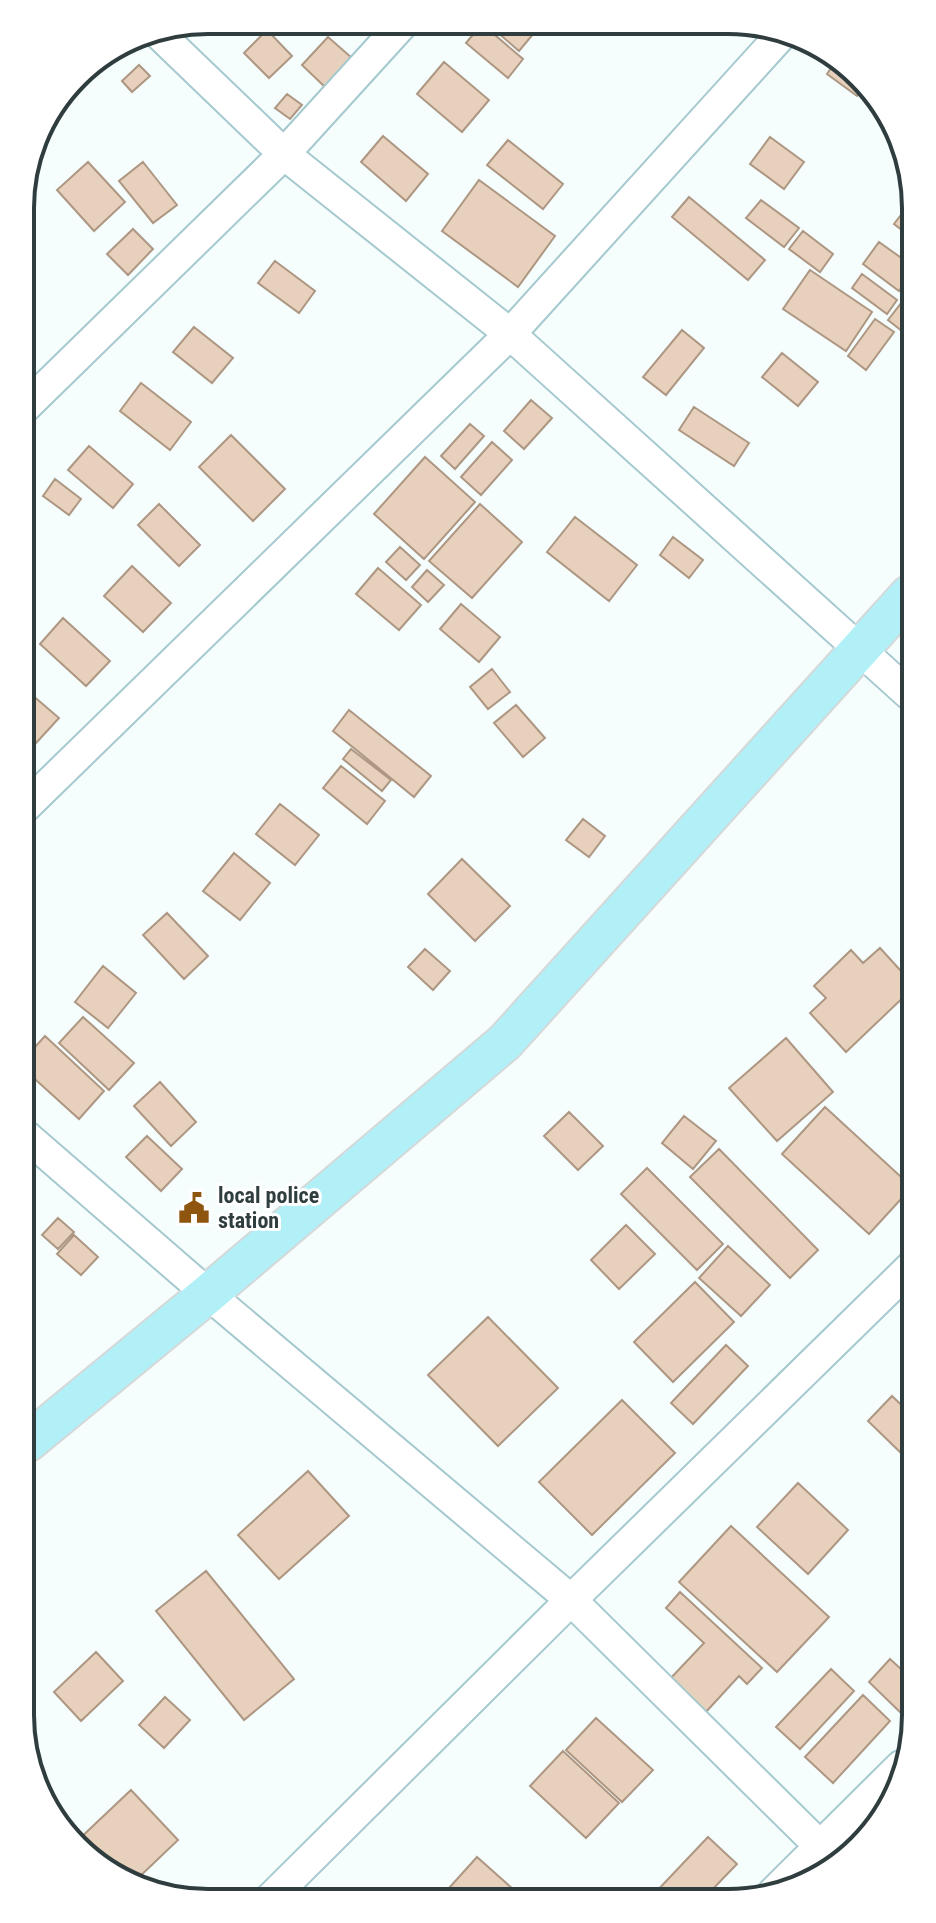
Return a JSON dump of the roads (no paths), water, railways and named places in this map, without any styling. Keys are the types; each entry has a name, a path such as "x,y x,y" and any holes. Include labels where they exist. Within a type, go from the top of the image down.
{"main road":[{"path":"34,1437 505,1042 902,603"}],"street":[{"path":"34,398 284,154 393,34"},
{"path":"165,40 284,154 510,334 902,688"},
{"path":"34,798 510,334 776,41"},
{"path":"34,1143 571,1600 827,1854"},
{"path":"280,1889 902,1276"},
{"path":"801,1873 827,1854 889,1780"}],"place":[{"name":"local police station","path":"194,1208"}]}
